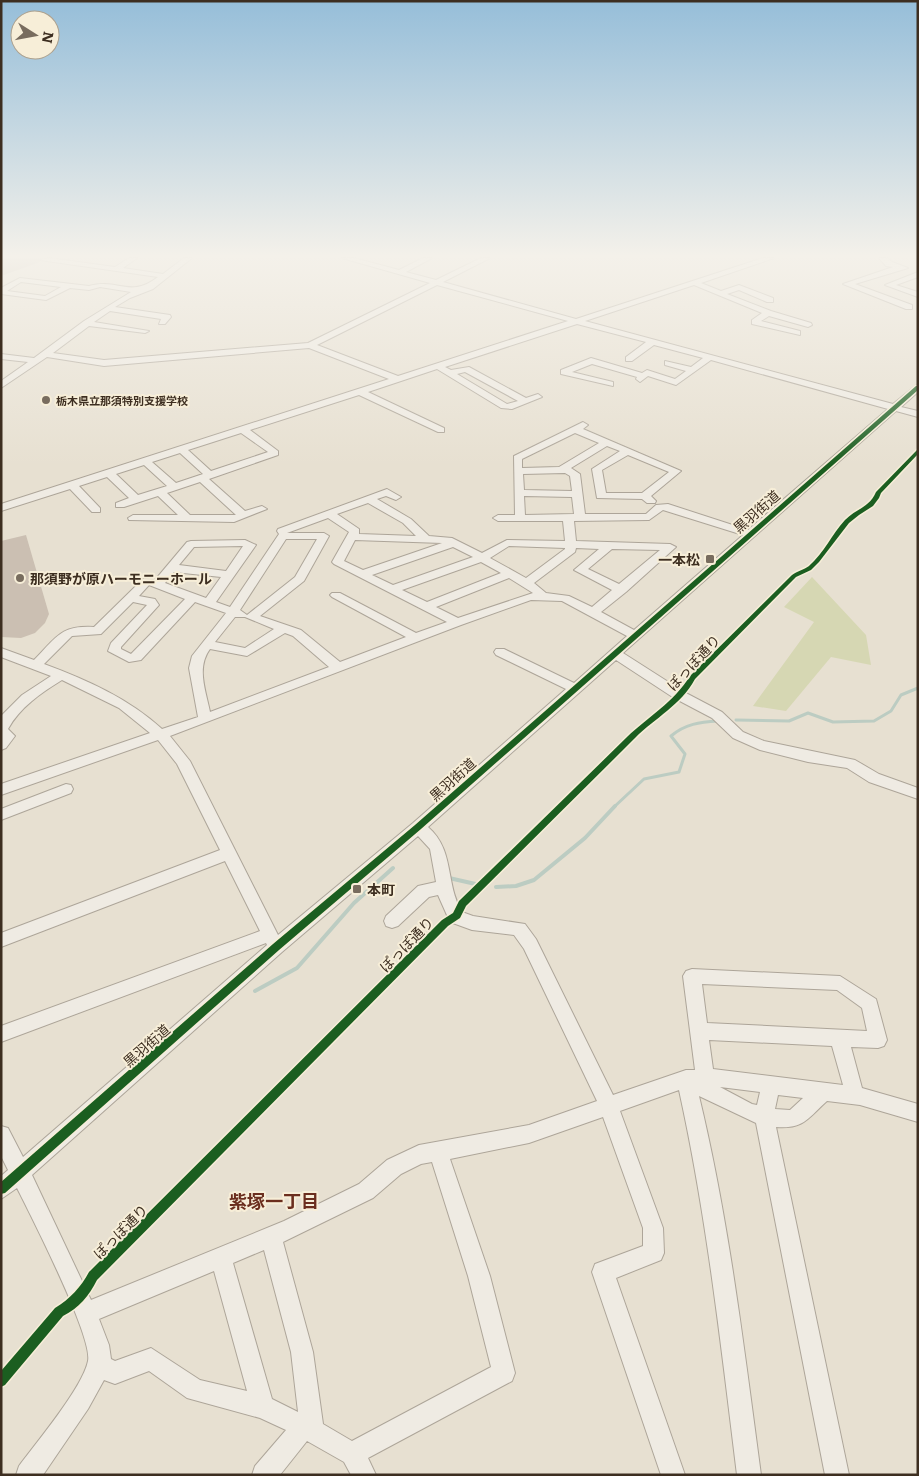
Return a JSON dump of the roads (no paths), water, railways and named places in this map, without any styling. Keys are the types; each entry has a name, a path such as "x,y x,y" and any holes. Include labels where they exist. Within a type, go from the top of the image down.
{"street":[{"path":"1,385 37,361 82,327"},
{"path":"115,327 144,331"},
{"path":"46,354 104,363 310,345 347,327"},
{"path":"1,508 144,460 562,327"},
{"path":"596,327 918,414"},
{"path":"774,327 797,333"},
{"path":"629,359 652,342"},
{"path":"310,345 397,379"},
{"path":"1,356 37,361"},
{"path":"625,371 607,388 564,372 591,361 625,371 642,378 647,374 676,382 710,357"},
{"path":"668,364 692,370"},
{"path":"438,366 504,406 509,407 538,397"},
{"path":"451,373 466,368 525,401"},
{"name":"黒羽街道","path":"1,1189 272,941 418,827 918,386"},
{"path":"359,391 441,430"},
{"path":"520,518 517,458 579,427 606,442 676,471 645,496"},
{"path":"120,505 275,453 242,429"},
{"path":"561,470 606,442"},
{"path":"181,449 244,516"},
{"path":"627,451 596,469 602,496 645,496 660,507 668,507 749,534"},
{"path":"144,460 175,487"},
{"path":"518,471 561,470 575,474 580,518"},
{"path":"108,472 137,500"},
{"path":"71,484 96,510"},
{"path":"160,492 186,517"},
{"path":"282,531 386,492 396,497"},
{"path":"520,494 577,494"},
{"path":"369,499 408,521 427,540"},
{"path":"498,518 649,517 660,507"},
{"path":"133,518 186,517 234,519 262,509"},
{"path":"329,514 355,531 338,562 457,622"},
{"path":"527,583 571,550 572,544 568,518"},
{"path":"205,719 195,668 198,656 233,612 283,536 324,536 300,579 251,618"},
{"path":"352,537 448,540 527,583 542,596"},
{"path":"393,589 482,558 507,542 670,547 622,590 592,613"},
{"path":"35,666 68,633 76,630 97,631 149,581 172,568 190,544 245,543 250,545 209,603"},
{"path":"363,574 452,543"},
{"path":"610,545 580,570 622,590"},
{"path":"172,568 229,575"},
{"path":"427,606 510,574"},
{"path":"149,581 297,633 339,668"},
{"path":"336,595 416,638"},
{"path":"131,598 153,604 115,646 114,651 129,658 137,657 193,597"},
{"path":"1,790 205,719 457,622 529,597 565,598 635,635"},
{"path":"208,645 247,652 283,629"},
{"path":"1,652 61,675 126,706 163,734 182,761 230,853 272,941 1,1034"},
{"path":"500,652 574,688"},
{"path":"614,653 679,695 717,715 738,735 760,745 808,757 850,764 874,778 918,794"},
{"path":"1,745 8,736 1,730 17,708 41,687 61,675"},
{"path":"1,815 66,789"},
{"path":"418,827 435,842 445,887 456,917 472,923 519,930 530,944 609,1107 653,1228 654,1253 603,1272 673,1475"},
{"path":"1,940 230,853"},
{"path":"392,921 424,891 445,887"},
{"path":"699,1031 878,1040 870,1004 840,983 692,976 699,1031 695,1079 702,1149 725,1291 748,1475"},
{"path":"839,1037 855,1095"},
{"path":"695,1079 747,1111 764,1117 793,1119 824,1092"},
{"path":"87,1313 271,1237 366,1191 394,1167 419,1155 529,1134 695,1079 855,1095 918,1113"},
{"path":"771,1086 764,1117 837,1475"},
{"path":"1,1135 87,1313 101,1358 92,1381 28,1475"},
{"path":"352,1454 504,1373 479,1276 438,1151"},
{"path":"264,1475 308,1429 302,1352 271,1237"},
{"path":"221,1258 263,1407"},
{"path":"98,1366 115,1373 151,1359 195,1390 263,1407 308,1429 352,1454 364,1475"}],"waterway":[{"path":"736,720 789,721 808,713 833,722 874,721 891,711 901,695 918,688"},
{"path":"614,807 644,779 679,772 685,754 671,736 693,724 718,721"},
{"path":"496,887 516,886 534,880 585,838 614,807"},
{"path":"255,991 297,968 354,903 393,868"},
{"path":"449,878 480,885"}],"place":[{"name":"栃木県立那須特別支援学校","path":"46,400"},
{"name":"一本松","path":"710,559"},
{"name":"那須野が原ハーモニーホール","path":"20,578"},
{"name":"本町","path":"357,889"}],"district":[{"name":"紫塚一丁目","path":"274,1200"}]}
